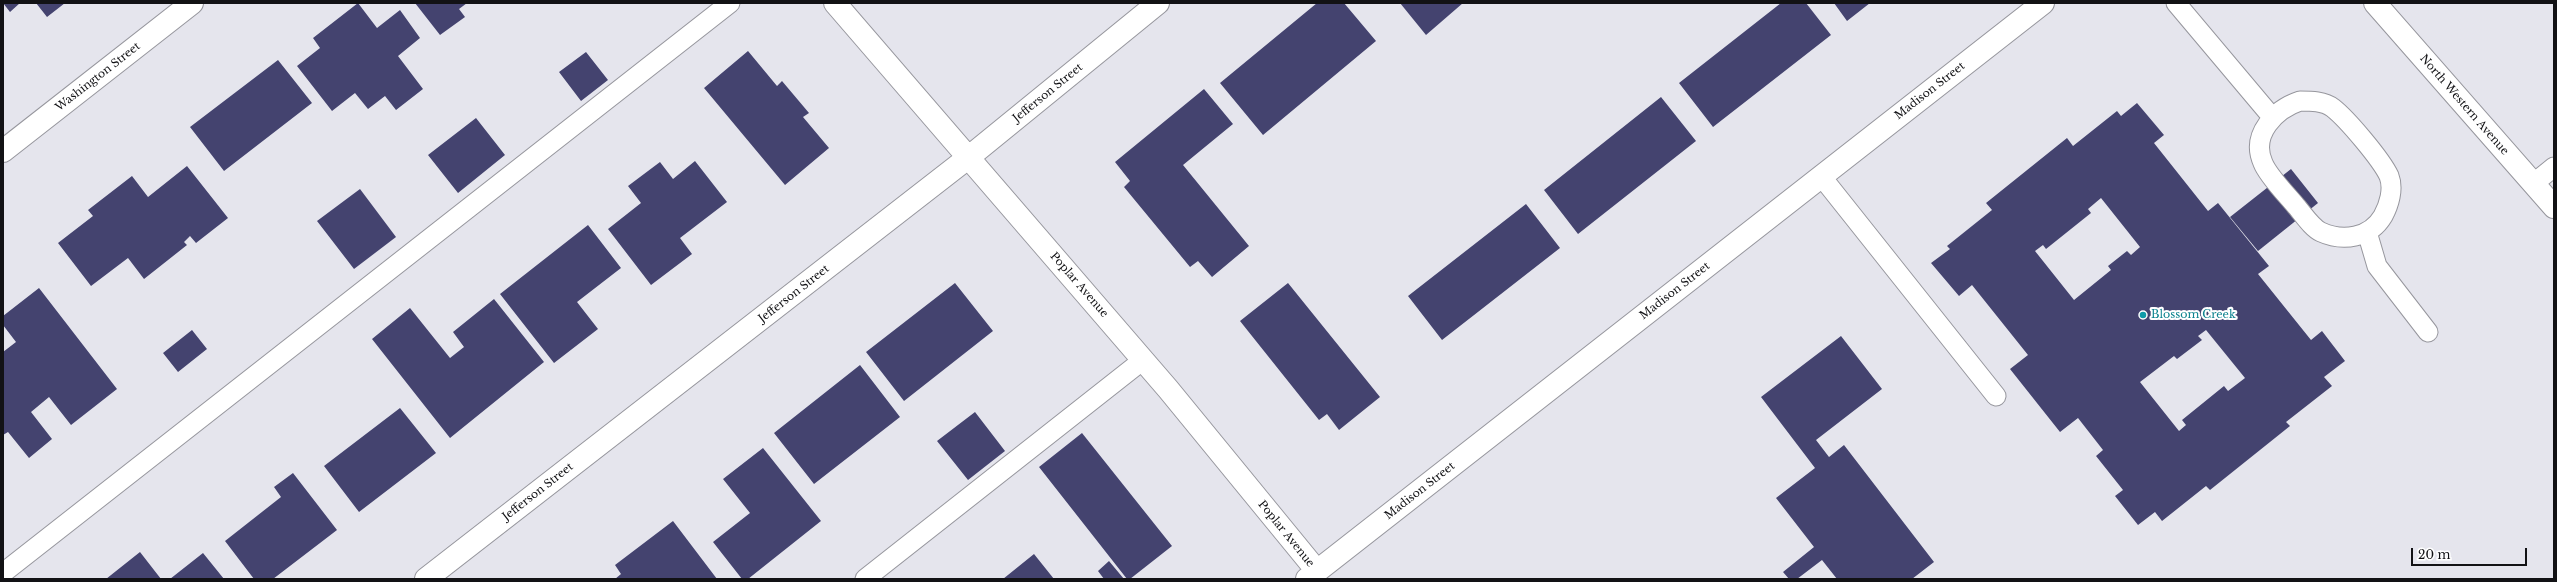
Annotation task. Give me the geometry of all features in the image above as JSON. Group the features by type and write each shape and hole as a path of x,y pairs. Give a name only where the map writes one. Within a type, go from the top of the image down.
{"street":[{"name":"Washington Street","path":"3,151 192,3"},
{"name":"Poplar Avenue","path":"835,3 1143,360 1312,575"},
{"name":"Jefferson Street","path":"426,579 969,158 1158,3"},
{"name":"Madison Street","path":"1312,575 2043,3"},
{"name":"North Western Avenue","path":"2375,3 2554,207"}],"lane":[{"path":"3,573 730,3"},
{"path":"2176,3 2272,117"},
{"path":"2300,101 2317,102 2332,107 2362,139 2389,176 2391,192 2388,208 2379,222 2367,232 2351,238 2335,237 2320,232 2289,198 2263,163 2260,146 2262,136 2272,117 2285,106 2300,101"},
{"path":"2533,184 2554,168"},
{"path":"1821,176 1996,396"},
{"path":"2367,232 2377,266 2428,332"},
{"path":"865,579 1143,360"}],"building":[{"path":"3,3 20,3 10,12"},
{"path":"36,3 65,3 47,17"},
{"path":"358,3 377,28 400,10 420,38 398,56 423,89 396,110 385,96 368,109 355,93 332,111 297,66 320,48 313,38"},
{"path":"415,3 467,3 459,9 465,17 440,35"},
{"path":"1317,3 1344,3 1376,41 1263,135 1220,83"},
{"path":"1400,3 1463,3 1426,35"},
{"path":"1781,3 1806,3 1831,35 1713,127 1679,83"},
{"path":"1834,3 1870,3 1847,21"},
{"path":"748,51 777,86 782,81 809,113 803,117 829,148 785,185 704,88"},
{"path":"586,52 608,80 581,101 559,72"},
{"path":"278,60 312,103 224,171 190,127"},
{"path":"1204,89 1233,124 1183,165 1249,246 1212,277 1198,261 1190,267 1124,187 1130,181 1115,162"},
{"path":"1661,97 1696,141 1578,234 1544,190"},
{"name":"Blossom Creek","path":"2137,103 2164,135 2154,143 2208,211 2218,203 2269,266 2258,274 2311,340 2322,331 2345,361 2324,377 2332,386 2286,422 2290,426 2210,490 2206,486 2162,521 2155,512 2138,525 2115,496 2123,490 2096,456 2103,450 2078,418 2060,432 2010,369 2028,355 1972,285 1959,296 1931,263 1950,249 1947,246 1992,210 1986,203 2067,138 2073,146 2117,111 2121,116","holes":["2101,198 2140,247 2131,255 2127,251 2108,266 2111,270 2074,300 2035,251 2043,245 2046,249 2091,213 2088,209","2206,330 2245,378 2228,391 2224,386 2182,420 2186,425 2179,431 2140,382 2174,356 2177,359 2202,340 2198,336"]},
{"path":"476,118 505,155 458,193 428,155"},
{"path":"695,161 727,202 680,238 692,254 651,285 608,229 641,203 628,186 660,162 673,179"},
{"path":"187,166 228,218 196,243 190,236 184,242 187,245 144,279 128,258 91,286 58,243 93,216 88,210 132,176 148,197"},
{"path":"2291,169 2318,203 2258,251 2230,217"},
{"path":"360,189 396,237 354,269 317,221"},
{"path":"1526,204 1560,248 1442,340 1408,296"},
{"path":"588,225 621,268 577,302 598,329 554,363 500,294"},
{"path":"955,283 993,331 904,401 866,352"},
{"path":"1288,283 1380,397 1339,430 1327,414 1319,420 1240,321"},
{"path":"39,288 117,389 71,425 49,397 31,412 52,439 29,458 8,432 3,435 3,352 16,342 3,325 3,316"},
{"path":"494,299 544,362 450,438 372,339 410,308 450,358 464,347 453,332"},
{"path":"192,330 207,349 178,372 163,353"},
{"path":"1841,336 1882,389 1816,440 1829,457 1844,445 1934,562 1912,579 1837,579 1822,560 1797,579 1789,579 1783,572 1814,547 1776,498 1815,468 1761,397"},
{"path":"860,365 900,417 814,484 774,433"},
{"path":"400,408 436,453 359,512 324,466"},
{"path":"975,412 1005,451 968,480 937,441"},
{"path":"1082,433 1172,546 1130,579 1127,579 1039,467"},
{"path":"763,448 821,521 748,579 742,579 713,542 750,513 723,479"},
{"path":"293,473 337,530 273,579 254,579 225,541 281,497 274,487"},
{"path":"673,521 717,579 615,579 621,574 615,565"},
{"path":"140,552 161,579 106,579"},
{"path":"203,553 224,579 170,579"},
{"path":"1034,554 1054,579 1003,579"},
{"path":"1109,561 1124,579 1104,579 1098,571"}],"place":[{"name":"Blossom Creek","path":"2143,315"}]}
